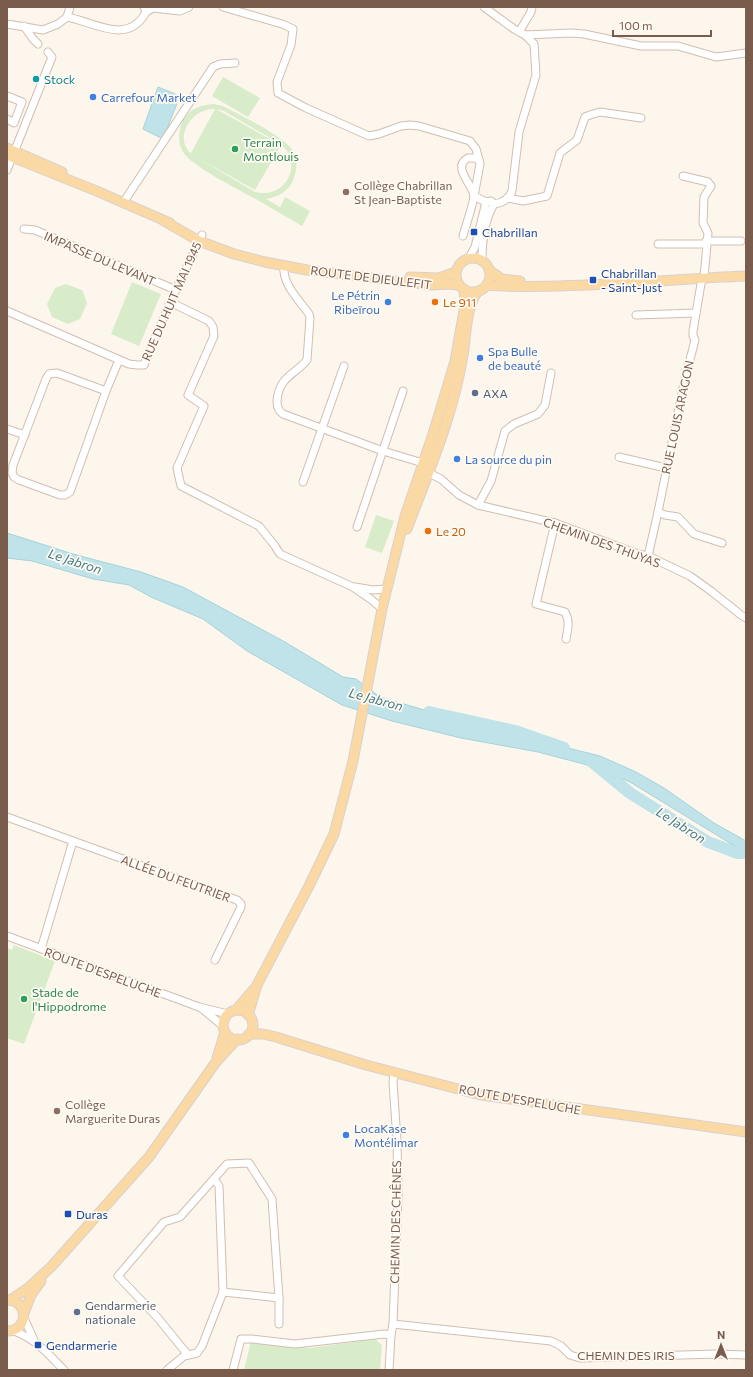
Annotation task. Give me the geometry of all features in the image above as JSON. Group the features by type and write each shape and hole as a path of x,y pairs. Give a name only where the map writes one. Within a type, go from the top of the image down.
{"main road":[{"name":"ROUTE DE DIEULEFIT","path":"10,153 57,169 99,192"},
{"name":"ROUTE DE DIEULEFIT","path":"10,153 24,163 99,192 200,238 265,262 315,271 415,284 449,284 461,287"},
{"path":"216,1062 224,1029 223,1021 257,985 309,886 334,834 353,761 386,589 405,516 433,434 455,361 465,306 461,287 456,279 456,272 460,263 469,258 478,259 487,265 490,278 487,285 478,291 472,301 462,360 453,400 393,565"},
{"name":"ROUTE DE DIEULEFIT","path":"284,266 432,278 456,272"},
{"path":"489,270 502,279 512,281 653,281"},
{"path":"487,285 510,287 569,286 746,276"},
{"path":"461,287 471,292 478,291"},
{"path":"8,1300 28,1288 51,1267 149,1157 216,1062 237,1040 246,1037 249,1034 251,1031 250,1019 257,985"},
{"path":"232,1012 241,1010 250,1019"},
{"name":"ROUTE D'ESPELUCHE","path":"250,1019 276,1036"},
{"path":"224,1029 228,1036 237,1040"},
{"name":"ROUTE D'ESPELUCHE","path":"249,1034 276,1036 366,1065 481,1095 746,1132"},
{"path":"8,1331 20,1326 31,1296 51,1267"},
{"path":"8,1300 19,1304 24,1315"}],"street":[{"path":"7,24 43,30 58,24 67,17 70,7"},
{"path":"67,17 106,29 122,29 136,25 141,20 145,9 153,8 180,10 189,7"},
{"path":"223,7 282,24 293,29 291,45 277,82 278,93 306,108 369,136 401,126 410,125 419,126 470,141 474,145 480,168 463,236"},
{"path":"479,160 468,158 461,165 462,172 470,185 474,196 486,202 491,201 494,204 508,198 512,191 519,132 536,75 534,44 522,33 484,7"},
{"path":"522,33 532,7"},
{"path":"24,26 38,44"},
{"path":"522,33 584,34 641,46 678,46 716,57 746,53"},
{"path":"7,170 10,153 29,116 52,57 48,52"},
{"path":"123,203 213,67 220,64 235,63"},
{"path":"7,96 22,102 14,123 7,120"},
{"path":"19,111 29,116"},
{"path":"508,198 523,200 547,196 560,153 577,140 586,117 590,114 600,112 641,118"},
{"name":"RUE LOUIS ARAGON","path":"648,556 684,383 695,340 693,336 703,278 708,233 703,223 704,197 711,186 708,182 683,176"},
{"path":"469,258 475,247 486,202"},
{"path":"482,261 483,235 489,214 494,204"},
{"name":"IMPASSE DU LEVANT","path":"24,229 35,230 176,290"},
{"name":"RUE DU HUIT MAI 1945","path":"7,311 119,360 144,365 170,302 200,238"},
{"path":"658,244 741,241"},
{"path":"284,266 283,272 286,282 309,314 309,345 307,360 291,373 281,386 279,393 279,412 383,451 423,464"},
{"path":"170,302 209,321 213,327 214,336 188,395 204,406 177,468 181,486 259,526 280,554 353,587 382,609"},
{"path":"636,316 696,313"},
{"path":"106,391 57,373 48,374 13,465 12,473 14,477 60,495 65,495 70,492 106,391 119,360"},
{"path":"302,482 344,366"},
{"path":"478,505 491,480 505,431 514,424 538,414 545,406 551,373"},
{"path":"357,527 403,391"},
{"path":"7,429 25,435"},
{"path":"428,472 425,471 433,445 433,434"},
{"path":"619,457 666,468"},
{"name":"CHEMIN DES THUYAS","path":"428,472 441,479 459,495 478,505 555,523 638,554 648,556 690,576 746,618"},
{"path":"658,512 665,515 678,517 694,534 722,543"},
{"path":"555,523 536,604 565,612 569,625 566,639"},
{"path":"353,587 373,590 386,589"},
{"name":"ALLÉE DU FEUTRIER","path":"7,817 237,900 241,904 241,907 215,960"},
{"path":"42,949 73,841"},
{"name":"ROUTE D'ESPELUCHE","path":"7,936 199,1007 232,1012"},
{"name":"ROUTE D'ESPELUCHE","path":"199,1007 224,1029"},
{"name":"CHEMIN DES CHÊNES","path":"389,1370 393,1324 398,1196 397,1140 393,1082 394,1073"},
{"path":"188,1355 157,1316 118,1276 164,1222 180,1217 227,1164 250,1163 272,1199 279,1298 279,1324"},
{"path":"167,1370 184,1356 196,1353 202,1346 223,1292 218,1186 214,1179"},
{"path":"223,1292 279,1298"},
{"path":"24,1315 35,1341"},
{"name":"CHEMIN DES IRIS","path":"393,1324 551,1341 561,1346 570,1355 580,1358 716,1354 746,1355"},
{"path":"8,1331 24,1334 35,1341 64,1370"},
{"path":"233,1370 241,1339 295,1344 384,1334 391,1335"}],"green space":[{"path":"223,77 260,98 248,117 212,96"},
{"name":"Terrain Montlouis","path":"214,104 223,106 263,127 291,148 295,154 297,163 292,183 283,193 266,199 280,207 285,197 310,211 302,226 195,164 183,152 179,142 179,134 185,118 191,111 199,107","holes":["215,109 190,153 185,146 185,131 193,117 200,112","216,109 224,111 277,143","281,145 288,152 291,161 291,169 288,178 283,185 266,193 255,192 196,157 255,190"]},
{"path":"132,282 161,294 139,346 111,334"},
{"path":"66,284 82,290 87,303 80,319 68,324 52,317 47,304 55,288"},
{"path":"376,515 394,521 382,553 365,547"},
{"name":"Stade de l'Hippodrome","path":"14,945 55,961 24,1044 7,1038 7,948 12,950"},
{"path":"375,1339 382,1345 380,1370 244,1370 251,1341 310,1348"}],"water":[{"path":"158,87 180,96 163,139 143,129"},
{"path":"7,533 73,554 141,572 183,587 285,642 343,677 356,679 380,697 472,724 600,756 636,772 664,788 714,823 746,841 746,853 630,782 591,766 538,752 461,738 392,721 342,705 247,651 203,619 151,597 129,585 93,579 32,561 7,558"}],"waterway":[{"name":"Le Jabron","path":"429,712 515,731 564,748"},
{"name":"Le Jabron","path":"591,761 630,793 708,842 737,853 746,853"}],"place":[{"name":"Stock","path":"36,79"},
{"name":"Carrefour Market","path":"93,97"},
{"name":"Terrain Montlouis","path":"235,149"},
{"name":"Collège Chabrillan St Jean-Baptiste","path":"346,192"},
{"name":"Chabrillan","path":"474,232"},
{"name":"Chabrillan - Saint-Just","path":"593,280"},
{"name":"Le Pétrin Ribeïrou","path":"388,302"},
{"name":"Le 911","path":"435,302"},
{"name":"Spa Bulle de beauté","path":"480,358"},
{"name":"AXA","path":"475,393"},
{"name":"La source du pin","path":"457,459"},
{"name":"Le 20","path":"428,531"},
{"name":"Stade de l'Hippodrome","path":"24,999"},
{"name":"Collège Marguerite Duras","path":"57,1111"},
{"name":"LocaKase Montélimar","path":"346,1135"},
{"name":"Duras","path":"68,1214"},
{"name":"Gendarmerie nationale","path":"77,1312"},
{"name":"Gendarmerie","path":"38,1345"}]}
